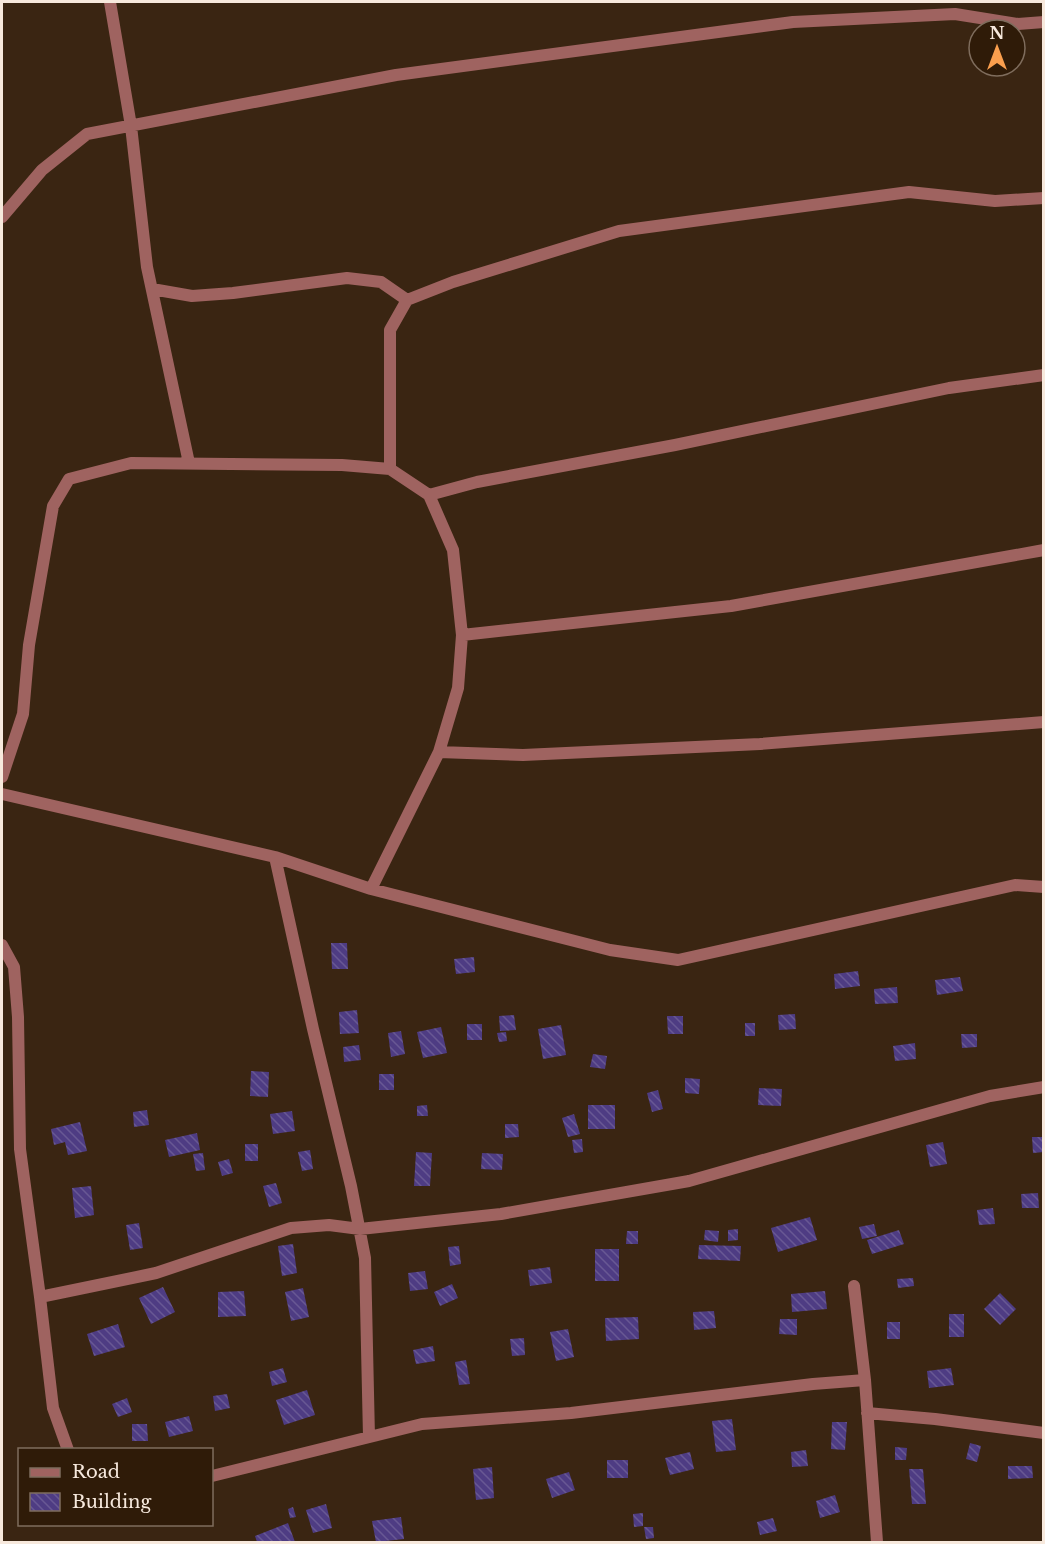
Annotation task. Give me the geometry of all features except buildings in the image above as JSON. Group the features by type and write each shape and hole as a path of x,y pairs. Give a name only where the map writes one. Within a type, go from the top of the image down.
{"street":[{"path":"110,2 131,126 147,267 189,463"},
{"path":"2,218 42,170 87,134 396,75 793,22 955,14 1018,24 1044,22"},
{"path":"390,469 390,330 407,300 453,282 619,231 909,192 995,201 1044,198"},
{"path":"152,289 192,296 347,278 381,282 407,300"},
{"path":"429,495 477,482 675,446 950,388 1044,375"},
{"path":"2,777 23,714 29,645 53,506 69,479 131,463 342,465 390,469 429,495 453,550 462,635 458,688 439,752 371,889"},
{"path":"462,635 731,606 1044,550"},
{"path":"439,752 523,755 748,744 1044,722"},
{"path":"2,794 274,857 371,889 610,950 678,960 1015,885 1044,887"},
{"path":"274,857 351,1186 365,1258 369,1437"},
{"path":"2,945 14,967 18,1017 20,1149 53,1408 68,1448"},
{"path":"40,1297 156,1273 291,1228 329,1225 360,1229 501,1214 689,1181 990,1095 1044,1087"},
{"path":"854,1286 865,1380 877,1542"},
{"path":"213,1476 422,1424 571,1413 813,1384 865,1380"},
{"path":"867,1413 1044,1433"}]}
